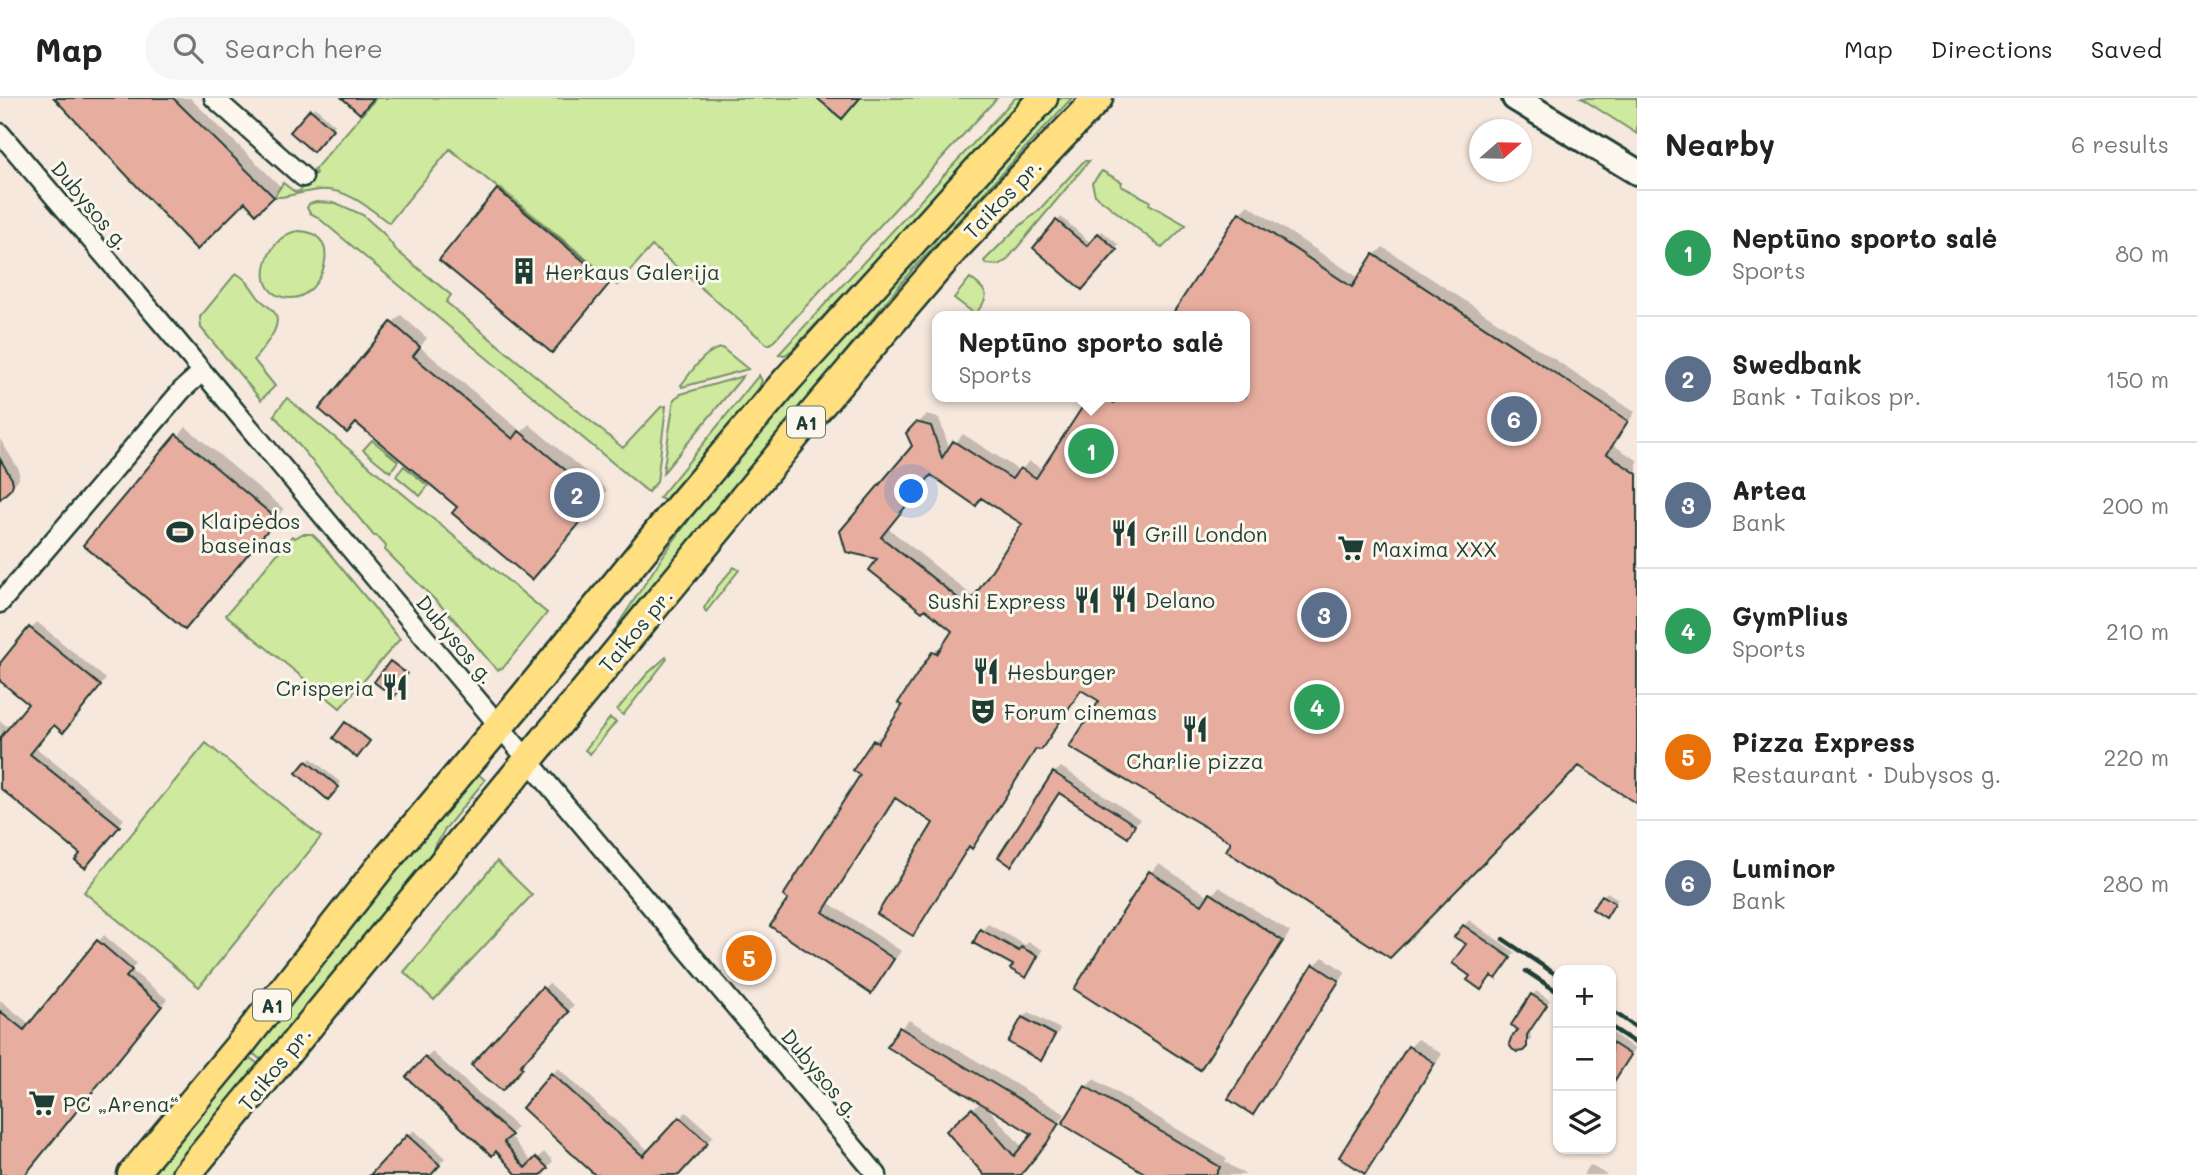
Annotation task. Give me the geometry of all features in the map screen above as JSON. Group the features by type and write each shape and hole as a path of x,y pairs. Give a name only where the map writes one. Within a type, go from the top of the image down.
{"main road":[{"name":"Taikos pr.","path":"132,1175 240,1045 389,857 668,520 787,380 1043,98"},
{"name":"Taikos pr.","path":"186,1175 818,408 954,249 1098,98"},
{"path":"1515,98 1637,172"}],"street":[{"path":"214,98 303,177"},
{"name":"Dubysos g.","path":"0,133 877,1175"},
{"path":"0,603 181,390 202,372"}],"green space":[{"path":"376,98 817,98 842,119 860,98 997,98 768,345 652,246 617,285 450,149 389,223 357,200 339,192 320,190 274,197 283,183 295,192 300,191 316,173 314,170"},
{"path":"1015,98 1025,98 792,350 785,355 779,354"},
{"path":"1060,98 1072,98 912,270 620,628 617,626 667,550 721,476 795,387"},
{"path":"1581,98 1637,98 1637,134"},
{"path":"1084,161 1089,161 1006,261 998,265 986,264 984,261 1039,210"},
{"path":"1102,171 1122,182 1121,186 1150,201 1149,204 1186,225 1162,248 1095,195 1092,183"},
{"path":"336,203 363,215 383,233 397,251 451,295 446,302 623,448 661,407 666,406 657,482 648,492 310,213 307,208 309,204"},
{"path":"298,231 313,234 322,242 325,252 324,265 312,288 302,295 290,298 277,295 268,288 265,266 277,243 286,235"},
{"path":"236,273 277,318 275,330 254,360 275,386 261,400 201,328 200,317"},
{"path":"970,278 986,294 984,303 977,311 971,311 954,298"},
{"path":"722,348 748,369 682,387 704,357"},
{"path":"759,375 762,381 759,388 671,496 664,500 659,498"},
{"path":"743,376 663,473 674,399 681,394"},
{"path":"287,398 547,613 503,668 495,668 453,618 385,550 386,546 374,536 274,415"},
{"path":"372,440 398,461 390,472 363,450"},
{"path":"404,466 428,486 420,496 396,476"},
{"path":"302,534 312,534 320,542 400,639 340,708 226,615 292,536 295,538"},
{"path":"734,567 739,570 706,612 704,608 717,587"},
{"path":"666,657 623,715 617,710 647,674"},
{"path":"610,718 616,722 590,754 585,750"},
{"path":"206,743 321,837 199,987 84,892"},
{"path":"477,773 485,780 445,829 419,874 265,1063 250,1051"},
{"path":"497,861 532,895 434,1000 404,972"},
{"path":"246,1055 261,1066 172,1175 150,1175"}],"building":[{"path":"54,98 173,98 274,197 256,214 245,202 197,250"},
{"path":"342,98 374,98 360,114"},
{"path":"817,98 860,98 842,119"},
{"path":"310,109 333,129 313,152 290,132"},
{"name":"Herkaus Galerija","path":"497,189 610,283 552,353 439,260"},
{"path":"1239,212 1352,287 1373,254 1628,421 1607,454 1637,474 1637,804 1579,766 1390,958 1226,851 1231,842 1069,747 1099,701 1081,690 1041,750 1036,749 972,849 969,846 913,936 877,914 933,823 895,798 823,912 894,959 871,994 770,926 788,899 783,896 860,775 853,770 873,740 878,743 902,706 898,703 932,652 937,654 952,631 925,609 922,612 869,570 877,559 846,552 840,531 912,446 906,433 916,422 931,426 942,458 953,441 1012,479 1020,468 1036,478 1086,402 1250,402 1250,311 1174,311","holes":["931,475 976,506 981,498 1022,524 968,606 881,537"]},
{"path":"1056,220 1087,246 1098,233 1117,250 1082,290 1033,248"},
{"path":"391,322 420,347 413,356 513,439 519,431 600,499 532,580 452,513 457,507 356,423 347,433 319,409"},
{"name":"Klaipėdos baseinas","path":"176,434 277,519 185,630 83,545"},
{"path":"0,459 13,484 0,499"},
{"path":"29,627 101,686 63,733 54,725 30,754 120,826 85,868 75,860 80,854 0,788 0,738 28,704 0,681 0,663"},
{"path":"390,661 407,674 401,682 404,684 394,697 374,682"},
{"path":"345,722 370,741 357,758 333,738"},
{"path":"306,761 339,787 328,800 296,773"},
{"path":"1053,772 1135,825 1128,838 1059,793 1011,866 998,857"},
{"path":"1149,871 1202,905 1210,893 1283,941 1200,1070 1074,989"},
{"path":"1602,895 1615,903 1606,918 1592,909"},
{"path":"1463,925 1511,958 1496,979 1491,976 1481,990 1467,980 1470,976 1452,963 1466,944 1454,937"},
{"path":"980,929 1019,951 1021,947 1038,956 1026,978 1010,969 1013,965 973,943"},
{"name":"PC „Arena“","path":"97,940 132,970 126,977 162,1006 25,1175 0,1175 0,1011 24,1030"},
{"path":"749,944 762,952 749,972 736,963"},
{"path":"1313,964 1339,981 1253,1115 1228,1099"},
{"path":"542,987 569,1012 520,1066 523,1068 502,1091 471,1065"},
{"path":"1531,994 1547,1005 1527,1035 1527,1047 1517,1052 1509,1044 1518,1030 1511,1025"},
{"path":"1022,1017 1055,1035 1041,1061 1008,1042"},
{"path":"899,1027 1059,1123 1047,1143 1021,1175 984,1175 946,1131 972,1108 1014,1156 1032,1134 887,1047"},
{"path":"1616,1045 1631,1055 1616,1078"},
{"path":"1408,1046 1435,1063 1365,1174 1339,1157"},
{"path":"425,1057 512,1135 504,1142 525,1168 536,1157 548,1168 541,1175 517,1175 496,1151 492,1156 406,1077"},
{"path":"551,1073 643,1156 679,1117 708,1143 679,1175 595,1175 522,1108"},
{"path":"1085,1086 1220,1167 1216,1175 1148,1175 1062,1124"},
{"path":"407,1135 440,1165 431,1175 370,1175"}],"railway":[{"path":"1503,939 1553,973"},
{"path":"1526,971 1553,989"},
{"path":"1616,1013 1637,1028"},
{"path":"1613,1028 1637,1044"}],"place":[{"name":"Herkaus Galerija","path":"524,271"},
{"name":"Luminor","path":"1514,419"},
{"name":"Neptūno sporto salė","path":"1091,451"},
{"name":"Swedbank","path":"577,495"},
{"name":"Klaipėdos baseinas","path":"180,532"},
{"name":"Grill London","path":"1124,533"},
{"name":"Maxima XXX","path":"1351,548"},
{"name":"Delano","path":"1124,599"},
{"name":"Sushi Express","path":"1087,600"},
{"name":"Artea","path":"1324,615"},
{"name":"Hesburger","path":"986,671"},
{"name":"Crisperia","path":"395,687"},
{"name":"GymPlius","path":"1317,707"},
{"name":"Forum cinemas","path":"983,711"},
{"name":"Charlie pizza","path":"1195,729"},
{"name":"Pizza Express","path":"749,958"},
{"name":"PC „Arena“","path":"42,1103"}]}
